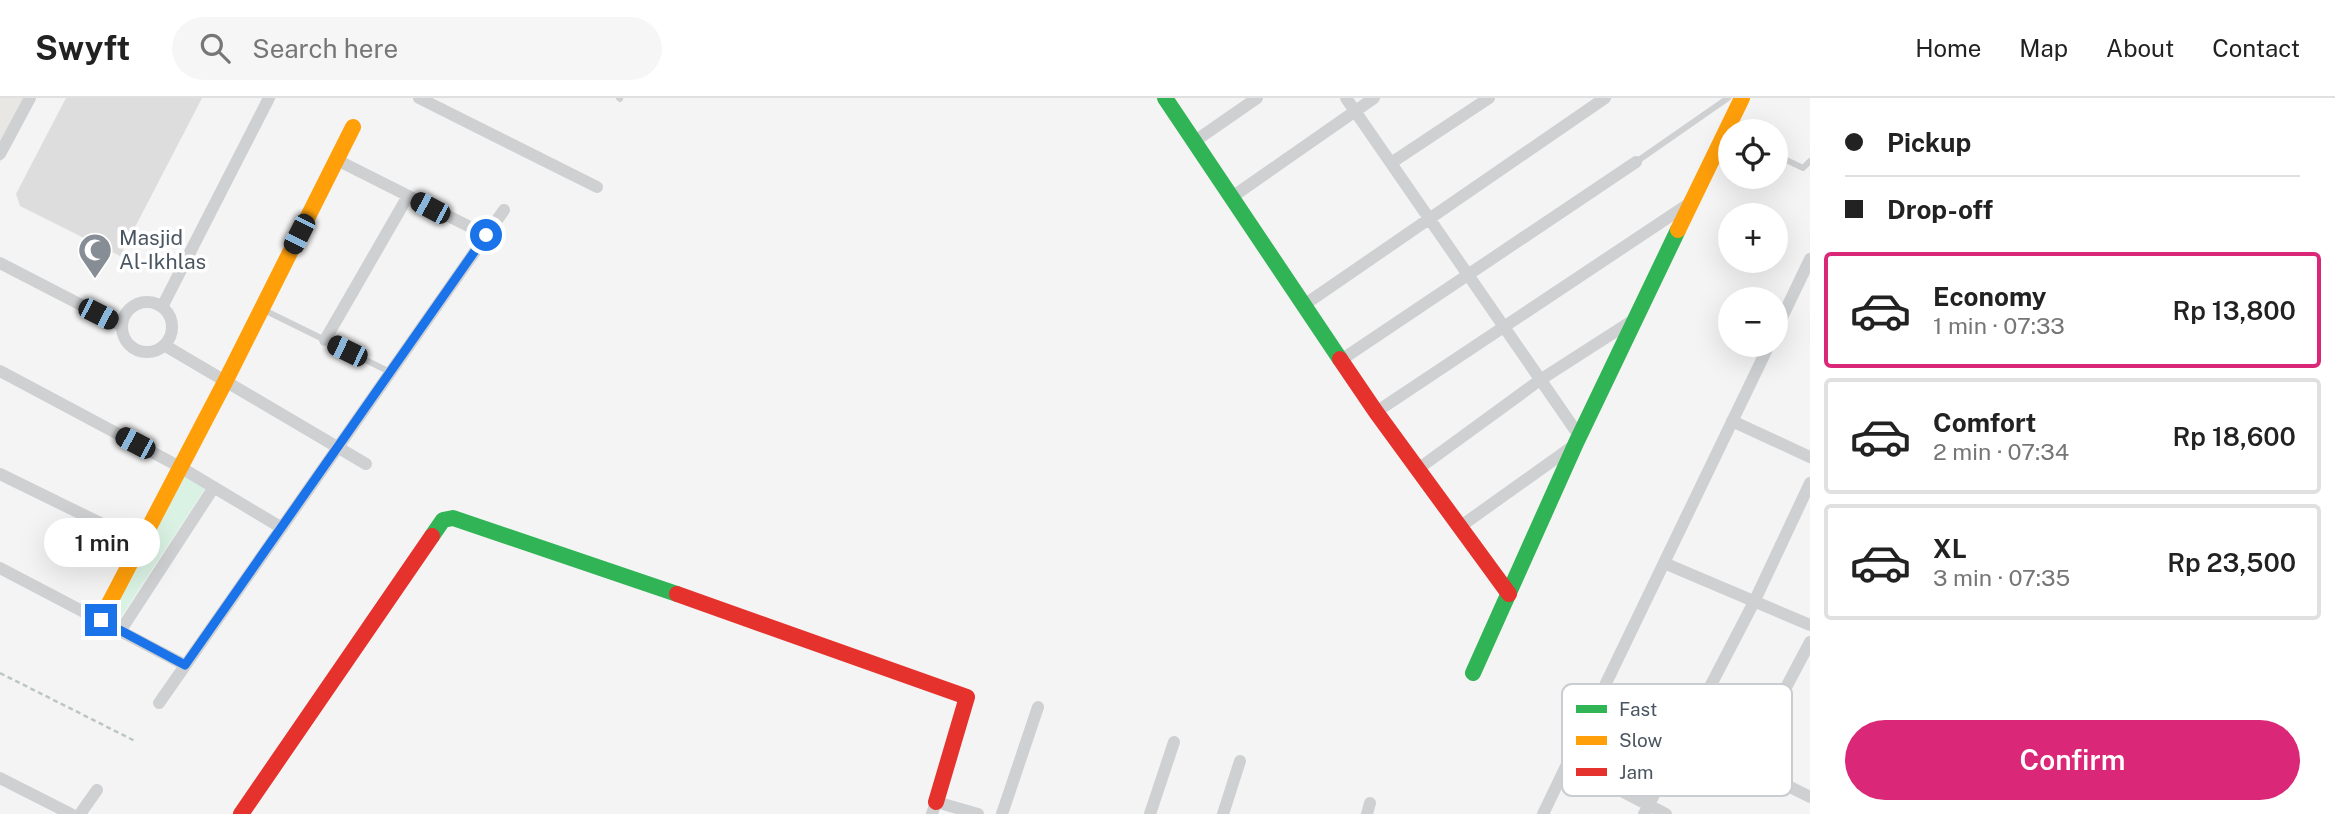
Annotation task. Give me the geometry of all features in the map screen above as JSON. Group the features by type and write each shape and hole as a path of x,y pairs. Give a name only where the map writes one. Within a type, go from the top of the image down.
{"street":[{"path":"0,154 30,98"},
{"path":"162,307 269,98"},
{"path":"419,98 597,187"},
{"path":"1166,98 1376,412 1509,594"},
{"path":"1195,141 1257,98"},
{"path":"1346,98 1540,380 1578,440"},
{"path":"1232,197 1374,98"},
{"path":"1391,163 1489,98"},
{"path":"1734,119 1742,98"},
{"path":"1304,305 1603,99"},
{"path":"101,620 353,127"},
{"path":"1473,673 1578,440 1718,153"},
{"path":"337,160 486,235"},
{"path":"1341,360 1636,162"},
{"path":"325,340 408,196"},
{"path":"1376,412 1693,201"},
{"path":"159,703 504,210"},
{"path":"1788,305 1810,259"},
{"path":"0,263 122,326"},
{"path":"148,302 162,307 171,321 172,330 164,345 149,352 134,348 124,335 122,326 133,307 148,302"},
{"path":"1418,469 1540,380 1639,317"},
{"path":"164,345 366,464"},
{"path":"1605,684 1763,357"},
{"path":"0,371 180,467 282,528"},
{"path":"1732,421 1810,457"},
{"path":"1461,526 1578,440"},
{"path":"0,474 141,543"},
{"path":"1712,684 1810,482"},
{"path":"121,630 214,487"},
{"path":"241,814 443,520 453,518 967,697 934,808 978,814"},
{"path":"1664,563 1810,625"},
{"path":"0,568 185,665"},
{"path":"1788,684 1810,642"},
{"path":"1002,814 1038,707"},
{"path":"1150,814 1174,743"},
{"path":"1223,814 1240,761"},
{"path":"1543,814 1562,774"},
{"path":"0,778 71,814"},
{"path":"1792,786 1809,794"},
{"path":"80,814 97,790"},
{"path":"1622,796 1646,810 1666,814"}],"lane":[{"path":"1636,162 1728,98"},
{"path":"1788,161 1803,168 1810,161"},
{"path":"262,309 391,373"}],"path":[{"path":"0,673 135,741"}],"shaded area":[{"path":"0,98 33,98 0,163"}],"green space":[{"path":"183,475 206,487 119,620 110,615"}],"building":[{"path":"66,98 202,98 120,256 20,206 16,194"}],"traffic: fast":[{"path":"1165,98 1340,359"},
{"path":"1473,673 1576,443 1678,230"},
{"path":"432,536 443,520 453,518 677,594"}],"traffic: slow":[{"path":"1678,230 1742,98"},
{"path":"101,619 225,382 353,127"}],"traffic: jam":[{"path":"1340,359 1509,594"},
{"path":"241,814 432,536"},
{"path":"677,594 967,697 936,802"}],"place":[{"name":"Masjid Al-Ikhlas","path":"95,280"}],"route":[{"path":"101,620 185,665 486,235"}]}
